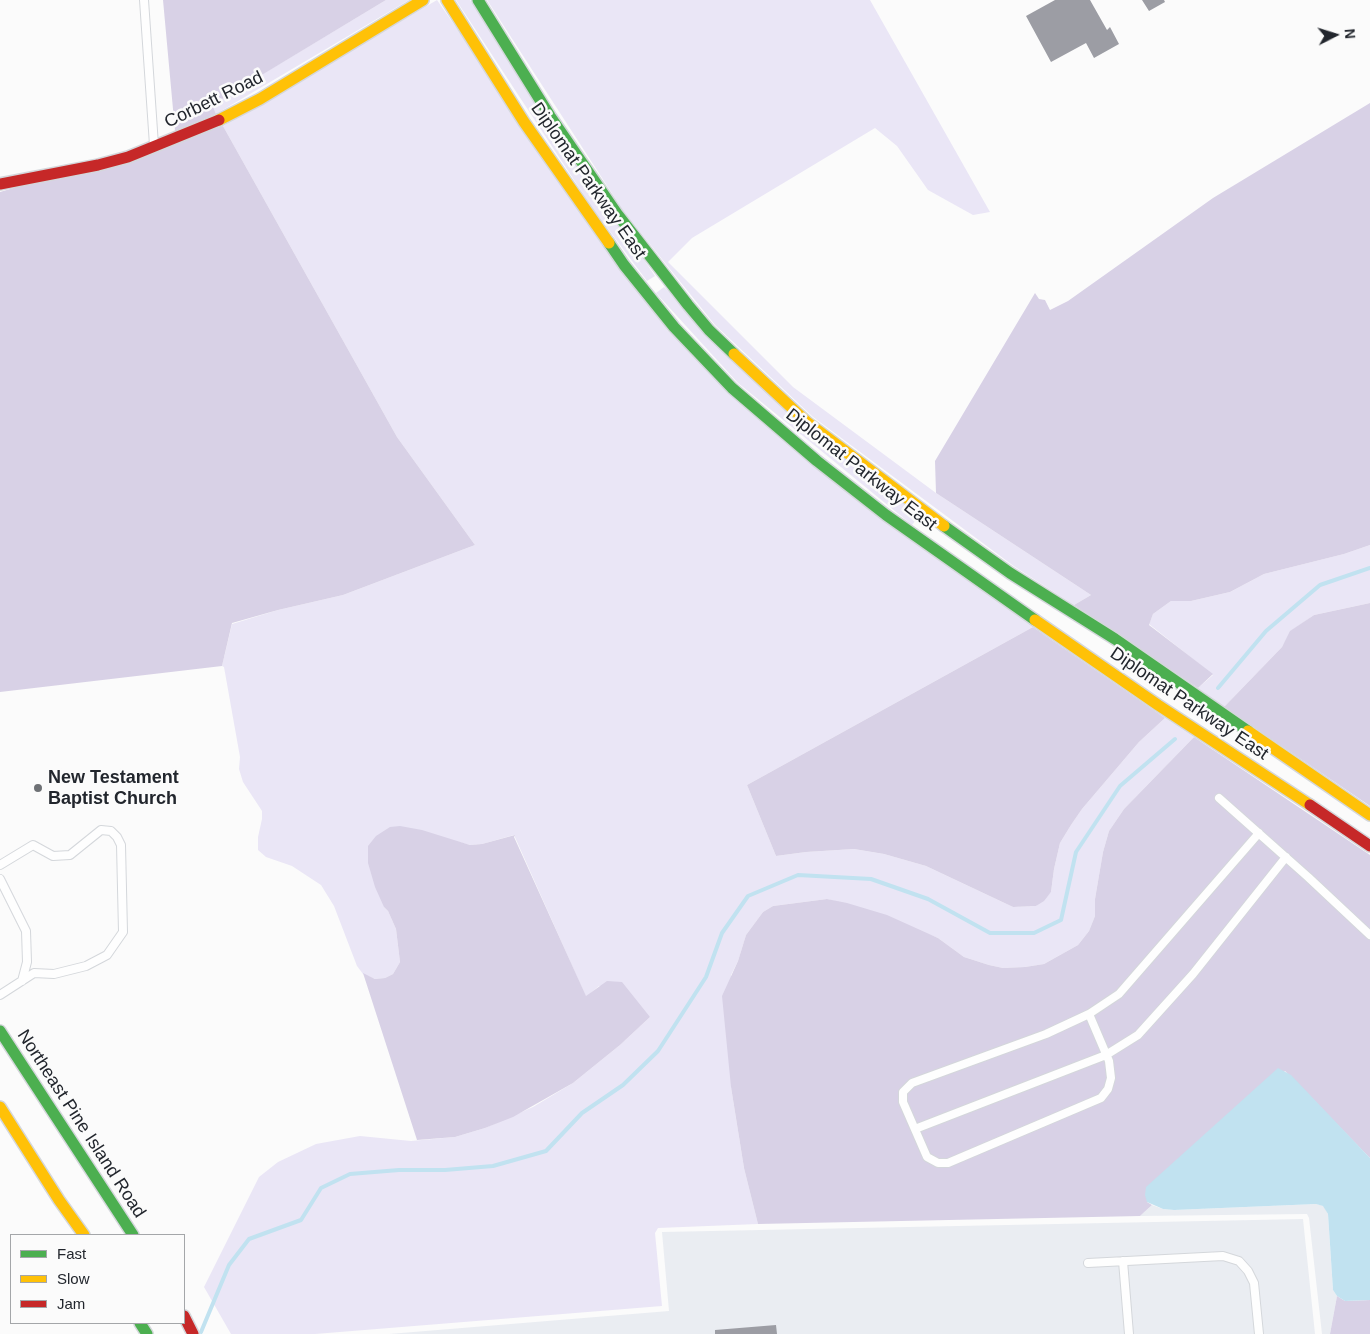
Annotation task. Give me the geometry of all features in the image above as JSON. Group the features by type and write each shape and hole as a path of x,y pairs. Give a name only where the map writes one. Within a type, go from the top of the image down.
{"main road":[{"name":"Corbett Road","path":"0,184 98,165 154,147 227,117 260,100 423,0"},
{"name":"Diplomat Parkway East","path":"447,0 524,122 619,257 655,284 709,330 762,382 929,530 1158,705 1370,846"},
{"name":"Diplomat Parkway East","path":"478,0 550,116 618,215 655,284 674,327 732,388 817,461 929,530 1010,573 1115,639 1370,815"},
{"name":"Northeast Pine Island Road","path":"0,1031 132,1234"},
{"path":"0,1107 59,1200 83,1234"}],"lane":[{"path":"144,0 154,147"},
{"path":"1219,798 1260,833 1370,935"},
{"path":"0,865 33,845 53,856 70,855 101,830 111,831 121,845 123,932 107,955 86,966 54,974 34,973 0,995"},
{"path":"1089,1014 1109,1062 1111,1078 1108,1089 1101,1098 948,1163 938,1163 927,1157 903,1102 903,1092 912,1083 1046,1034 1089,1014 1118,994 1260,833"},
{"path":"915,1128 1106,1055 1138,1035 1193,974 1286,857"},
{"path":"0,880 26,931 27,962 22,981"},
{"path":"1088,1264 1224,1256 1239,1261 1248,1271 1254,1283 1259,1334"},
{"path":"1123,1262 1129,1334"}],"shaded area":[{"path":"163,0 386,0 212,105 216,114 175,131"},
{"path":"386,0 409,0 216,114 211,105"},
{"path":"437,0 668,331 1033,627 747,785 776,856 854,849 884,854 926,866 1013,907 1036,906 1051,892 1060,843 1071,825 1082,809 1139,742 1165,718 1194,737 1124,809 1109,831 1103,852 1095,899 1095,916 1089,931 1078,945 1044,964 1003,968 989,965 964,957 938,938 865,909 827,899 773,906 763,912 746,935 738,961 731,975 731,1087 744,1168 758,1224 658,1228 655,1233 662,1306 315,1334 231,1334 204,1287 259,1177 278,1162 316,1144 360,1136 411,1141 455,1137 485,1128 533,1107 573,1083 620,1045 650,1017 599,986 586,997 514,835 482,844 470,845 451,840 384,907 388,911 396,929 400,962 393,974 385,978 375,979 363,974 357,966 334,906 321,885 292,866 266,857 258,850 262,811 243,782 239,769 240,757 224,667 222,666 232,624 278,610 343,595 475,545 397,437 223,126"},
{"path":"456,0 470,0 655,276 647,281 593,209"},
{"path":"487,0 870,0 990,212 973,215 928,190 897,146 875,128 692,238 668,262 793,387 936,493 1091,595 1074,605 1015,567 813,417 715,325 624,212"},
{"path":"1370,103 1370,545 1344,554 1264,574 1230,592 1191,601 1171,601 1153,614 1149,625 1213,674 1198,688 1074,605 1091,595 936,493 935,461 1035,293 1039,299 1045,300 1050,310 1068,301 1213,198"},
{"path":"223,126 397,437 475,545 343,595 232,623 222,666 0,692 0,192"},
{"path":"664,287 919,516 912,525 738,383 656,293"},
{"path":"1370,545 1370,603 1314,615 1291,631 1282,647 1224,707 1198,688 1213,675 1149,624 1153,614 1171,601 1191,601 1230,592 1264,574 1344,554"},
{"path":"1370,603 1370,806 1224,707 1282,647 1290,631 1314,615"},
{"path":"1033,627 1165,718 1139,742 1082,809 1071,825 1060,843 1051,892 1044,901 1036,906 1013,907 926,866 884,854 854,849 776,856 747,785"},
{"path":"1194,737 1370,855 1370,1158 1285,1071 1147,1202 1152,1205 1140,1216 758,1224 744,1168 731,1087 722,996 738,961 746,935 763,912 773,906 827,899 887,915 938,938 964,957 989,965 1003,968 1044,964 1078,945 1089,931 1095,916 1095,899 1103,852 1109,831 1124,809"},
{"path":"400,826 422,830 470,845 482,844 515,835 514,837 586,996 607,981 622,982 650,1017 620,1045 573,1083 513,1117 455,1137 417,1140 363,973 375,979 385,978 393,974 400,962 396,929 375,887 368,863 368,846 376,836 390,827"},
{"path":"1316,1204 1324,1206 1328,1214 1333,1290 1337,1296 1330,1334 1322,1334 1307,1214 1140,1216 1152,1205 1174,1210"},
{"path":"1303,1219 1315,1334 389,1334 669,1311 662,1232"},
{"path":"1337,1296 1345,1301 1370,1300 1370,1334 1330,1334"}],"water":[{"path":"1278,1068 1291,1075 1370,1158 1370,1300 1345,1301 1337,1296 1333,1290 1328,1214 1323,1206 1316,1204 1174,1210 1163,1209 1147,1202 1145,1195 1146,1187"}],"building":[{"path":"1055,0 1090,0 1107,30 1110,27 1119,44 1094,58 1086,43 1051,62 1026,16"},
{"path":"1142,0 1164,0 1165,2 1149,11"},
{"path":"776,1325 777,1334 715,1334 715,1330"}],"waterway":[{"path":"1218,688 1266,631 1320,585 1370,568"},
{"path":"201,1332 229,1265 249,1239 301,1220 321,1188 350,1174 493,1166 546,1151 582,1113 623,1085 658,1051 706,977 722,933 748,896 798,875 871,879 928,899 990,933 1034,933 1061,920 1076,852 1120,786 1175,739"}],"traffic: fast":[{"path":"478,0 550,116 618,215 688,305 709,330 734,354"},
{"path":"609,243 624,265 674,327 732,388 817,461 886,515 1035,620"},
{"path":"944,526 1010,573 1115,639 1248,731"},
{"path":"0,1031 132,1234"},
{"path":"141,1324 147,1334"}],"traffic: slow":[{"path":"219,120 260,99 423,0"},
{"path":"447,0 524,122 609,243"},
{"path":"734,354 808,423 944,526"},
{"path":"1035,620 1158,705 1310,805"},
{"path":"1248,731 1370,815"},
{"path":"0,1107 59,1200 83,1234"}],"traffic: jam":[{"path":"0,184 98,165 128,157 219,120"},
{"path":"1310,805 1370,846"},
{"path":"185,1318 193,1334"}],"place":[{"name":"New Testament Baptist Church","path":"38,788"}]}
